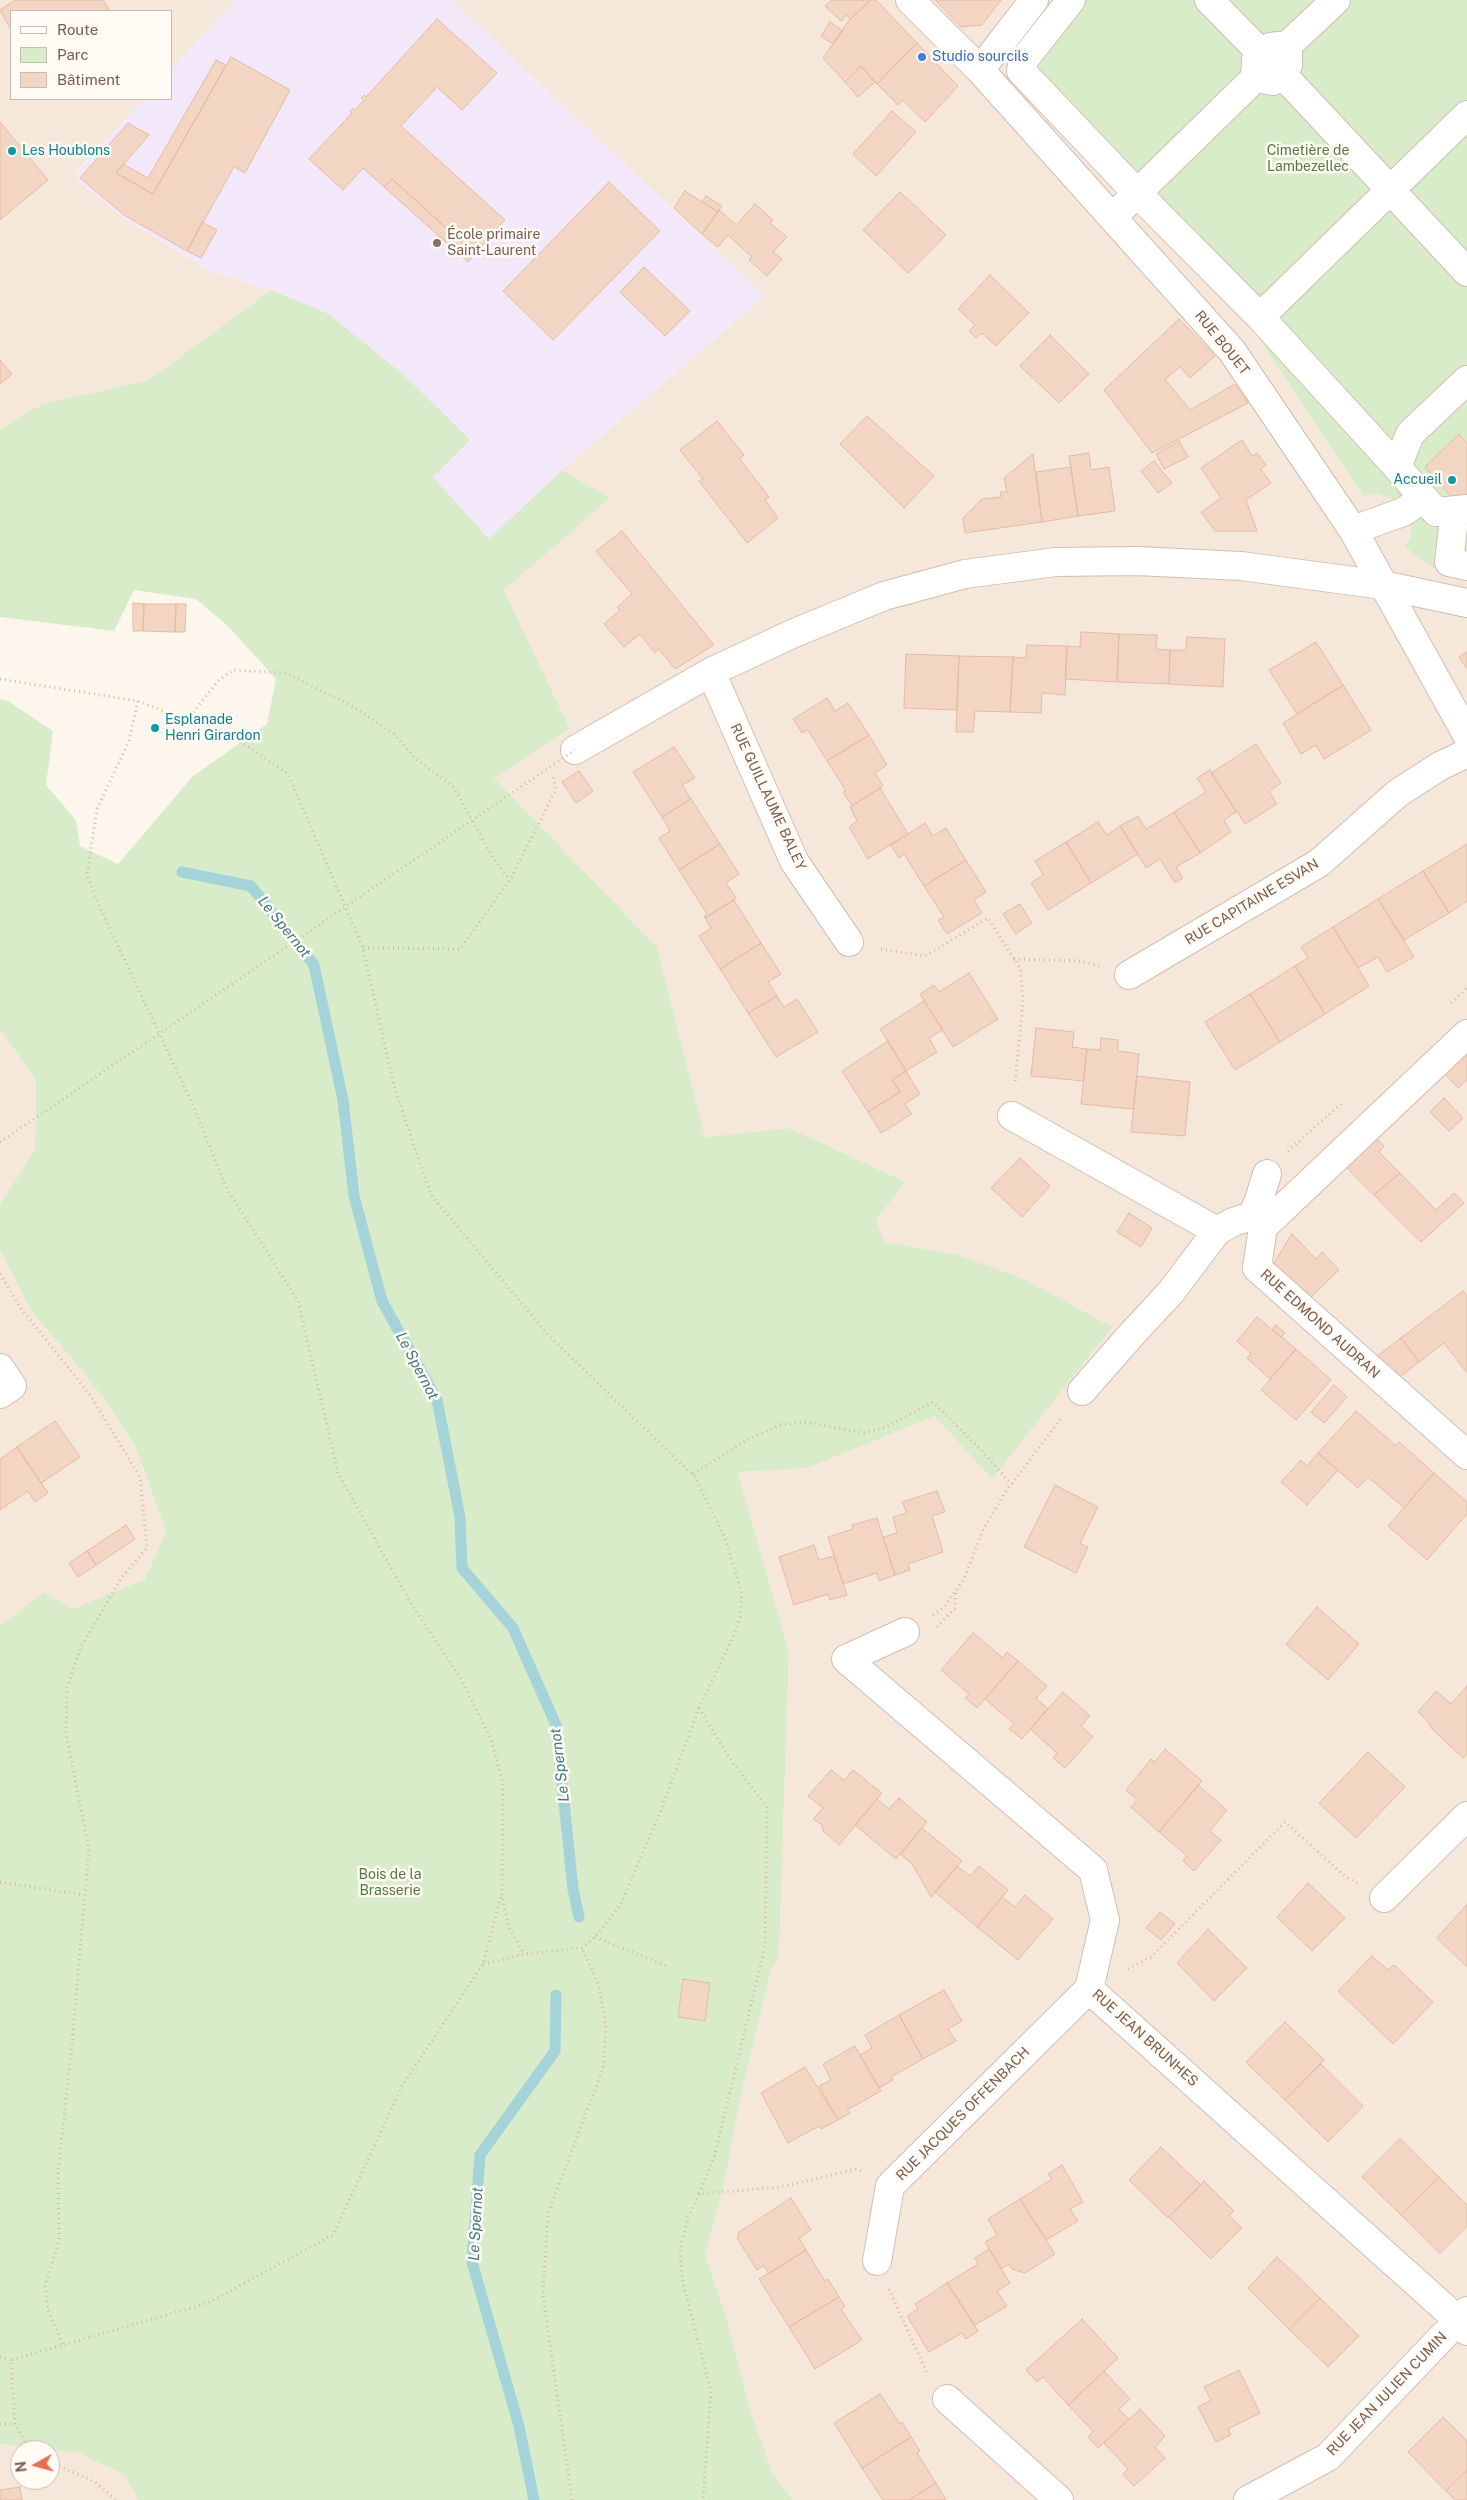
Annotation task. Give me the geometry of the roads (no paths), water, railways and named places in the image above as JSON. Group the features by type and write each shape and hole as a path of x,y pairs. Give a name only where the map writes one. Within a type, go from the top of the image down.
{"street":[{"name":"RUE BOUET","path":"910,0 980,70 1232,351 1353,530 1467,735"},
{"path":"980,70 1034,0"},
{"path":"1071,0 1023,61 1021,71 1137,193 1260,317 1436,512 1461,510 1449,562 1467,566"},
{"path":"1209,0 1266,69 1392,190 1467,272"},
{"path":"1112,218 1266,69 1288,65 1288,44 1336,0"},
{"path":"1260,317 1467,115"},
{"path":"1397,467 1410,434 1467,380"},
{"path":"1353,530 1403,512 1424,498"},
{"path":"574,748 711,672 792,634 884,596 965,574 1056,562 1138,561 1241,566 1383,585 1467,603"},
{"name":"RUE GUILLAUME BALEY","path":"711,672 794,861 849,942"},
{"name":"RUE CAPITAINE ESVAN","path":"1129,975 1319,863 1398,794 1440,766 1467,753"},
{"name":"RUE EDMOND AUDRAN","path":"1467,1034 1263,1216 1257,1268 1467,1455"},
{"path":"1012,1116 1217,1231"},
{"path":"1082,1392 1171,1292 1217,1231 1233,1222 1263,1216 1260,1200 1267,1174"},
{"path":"0,1368 12,1386 0,1394"},
{"name":"RUE JEAN BRUNHES","path":"905,1632 846,1659 1093,1870 1105,1920 1089,1989 1464,2321"},
{"path":"1384,1898 1467,1816"},
{"name":"RUE JACQUES OFFENBACH","path":"877,2261 890,2186 1089,1989"},
{"name":"RUE JEAN JULIEN CUMIN","path":"1248,2500 1328,2457 1464,2321"},
{"path":"947,2399 1059,2500"}],"waterway":[{"name":"Le Spernot","path":"182,872 251,886 314,965 343,1100 354,1196 382,1301 437,1400 460,1517 462,1568 513,1628 556,1725 573,1889 579,1917"},
{"name":"Le Spernot","path":"534,2500 519,2426 472,2262 480,2155 555,2051 556,1995"}],"place":[{"name":"Studio sourcils","path":"922,57"},
{"name":"Les Houblons","path":"12,151"},
{"name":"École primaire Saint-Laurent","path":"437,243"},
{"name":"Accueil","path":"1452,480"},
{"name":"Esplanade Henri Girardon","path":"155,728"}],"park label":[{"name":"Cimetière de Lambezellec","path":"1308,160"},
{"name":"Bois de la Brasserie","path":"390,1884"}]}
